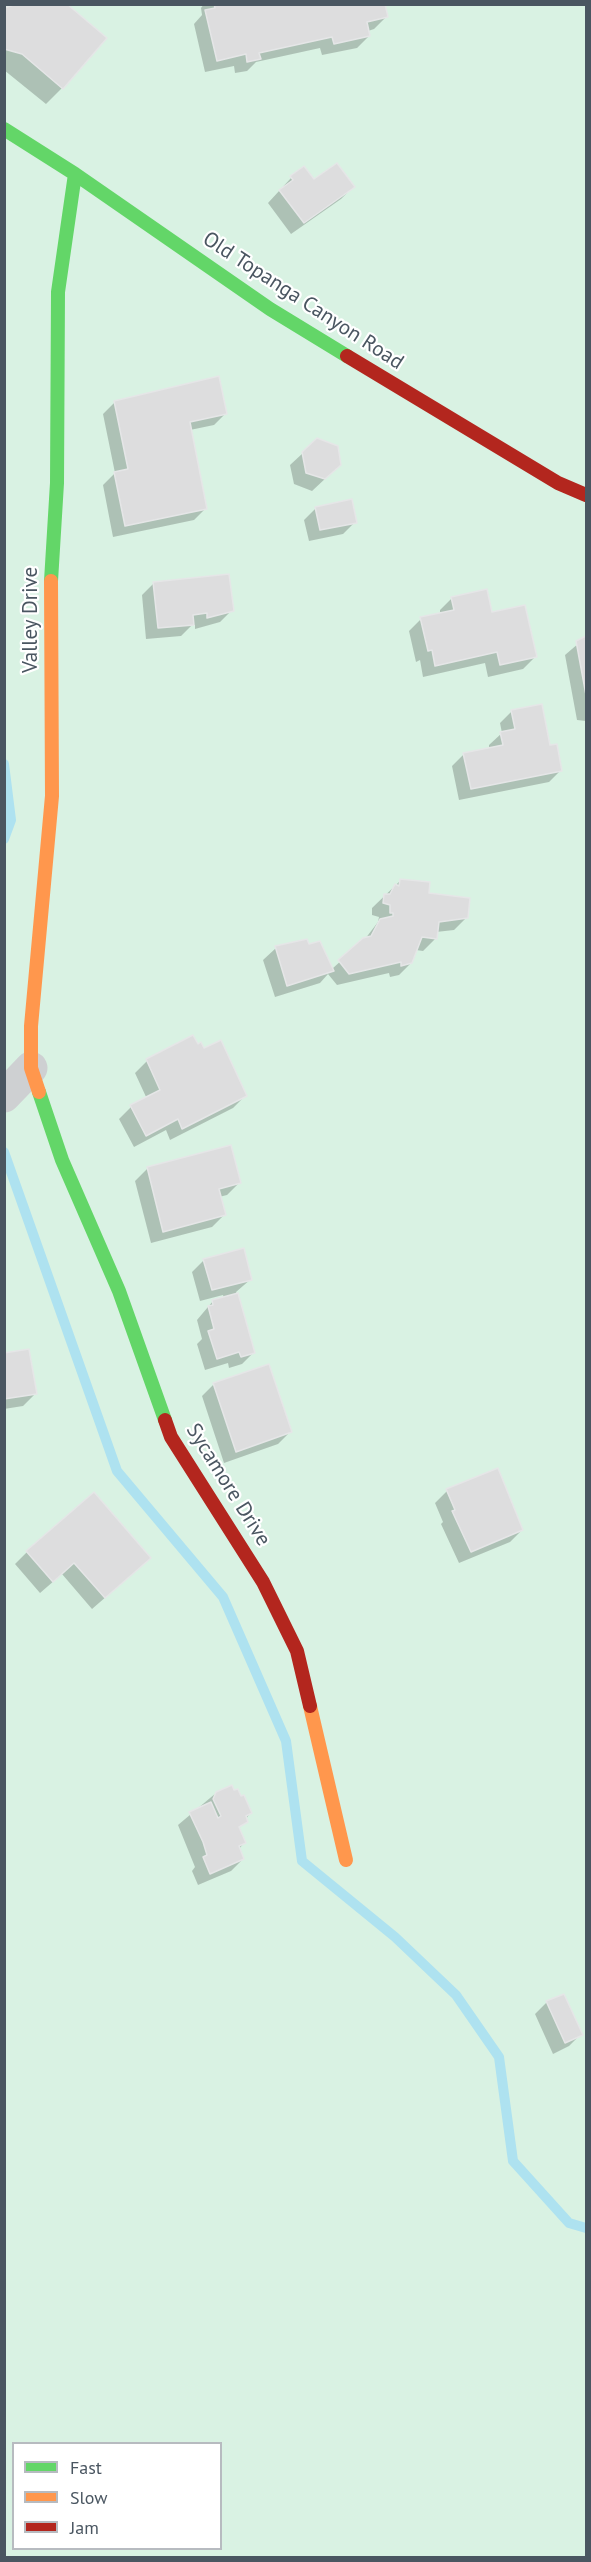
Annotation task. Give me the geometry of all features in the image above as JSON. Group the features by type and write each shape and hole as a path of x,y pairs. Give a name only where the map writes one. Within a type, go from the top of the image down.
{"street":[{"name":"Old Topanga Canyon Road","path":"4,129 75,174 270,309 558,483 586,495"},
{"name":"Valley Drive","path":"16,1084 31,1026 52,796 51,583 57,483 58,292 75,174"},
{"name":"Sycamore Drive","path":"16,1084 62,1160 119,1291 171,1437 264,1582 297,1651 346,1860"}],"green space":[{"path":"5,5 586,5 586,2557 5,2558"}],"building":[{"path":"17,4 67,4 107,38 63,89 22,54 4,49 4,8"},
{"path":"214,4 385,4 388,17 367,22 370,36 334,44 332,37 259,53 261,59 247,62 246,54 217,61 205,10 215,8"},
{"path":"337,163 355,187 304,223 279,190 293,180 290,176 304,166 314,179"},
{"path":"219,376 227,414 190,422 207,509 125,526 114,472 128,469 114,401"},
{"path":"317,438 338,446 341,465 325,479 306,473 302,452"},
{"path":"352,499 357,523 320,530 315,507"},
{"path":"229,574 234,611 207,618 207,613 193,615 194,625 158,628 153,582"},
{"path":"487,589 492,612 525,605 537,657 500,665 497,652 435,666 432,650 428,651 420,617 454,610 451,597"},
{"path":"586,636 586,695 576,641"},
{"path":"542,704 550,745 557,744 562,771 471,789 463,753 503,745 500,732 515,729 511,710"},
{"path":"400,879 430,882 429,893 470,898 468,918 439,922 437,939 422,937 412,963 401,966 401,962 349,974 338,960 363,938 371,936 380,919 393,916 393,913 390,913 390,905 383,903 384,894 390,894 395,884 399,886"},
{"path":"307,939 309,944 320,941 334,971 287,986 275,946"},
{"path":"193,1035 198,1044 201,1042 204,1048 221,1040 247,1096 182,1129 178,1119 146,1136 130,1105 160,1090 146,1059"},
{"path":"231,1145 241,1183 219,1189 226,1215 163,1232 147,1167"},
{"path":"244,1248 252,1280 212,1290 203,1259"},
{"path":"238,1293 255,1353 241,1357 239,1352 217,1359 208,1331 214,1329 208,1306 213,1305 212,1300"},
{"path":"29,1349 37,1394 4,1399 4,1353"},
{"path":"269,1364 292,1432 236,1452 213,1383"},
{"path":"498,1468 523,1530 471,1552 452,1511 455,1510 446,1489"},
{"path":"94,1492 151,1558 105,1598 74,1563 53,1582 26,1551"},
{"path":"232,1785 234,1790 238,1789 241,1796 244,1795 252,1813 246,1816 248,1822 239,1827 246,1843 239,1846 244,1859 210,1874 203,1857 207,1855 203,1842 189,1812 211,1802 218,1818 221,1816 213,1799 216,1792"},
{"path":"564,1994 583,2035 565,2043 546,2001"}],"waterway":[{"path":"4,764 11,820 4,839"},
{"path":"4,1152 117,1471 223,1597 286,1741 302,1861 395,1937 456,1995 499,2057 513,2161 569,2223 586,2228"}],"traffic: fast":[{"path":"4,129 75,174 270,309 347,356"},
{"path":"51,581 57,483 58,292 75,174"},
{"path":"39,1092 62,1160 119,1291 165,1420"}],"traffic: slow":[{"path":"39,1092 31,1068 31,1026 52,796 51,581"},
{"path":"310,1706 346,1860"}],"traffic: jam":[{"path":"347,356 558,483 586,495"},
{"path":"165,1420 171,1437 263,1582 297,1651 310,1706"}]}
